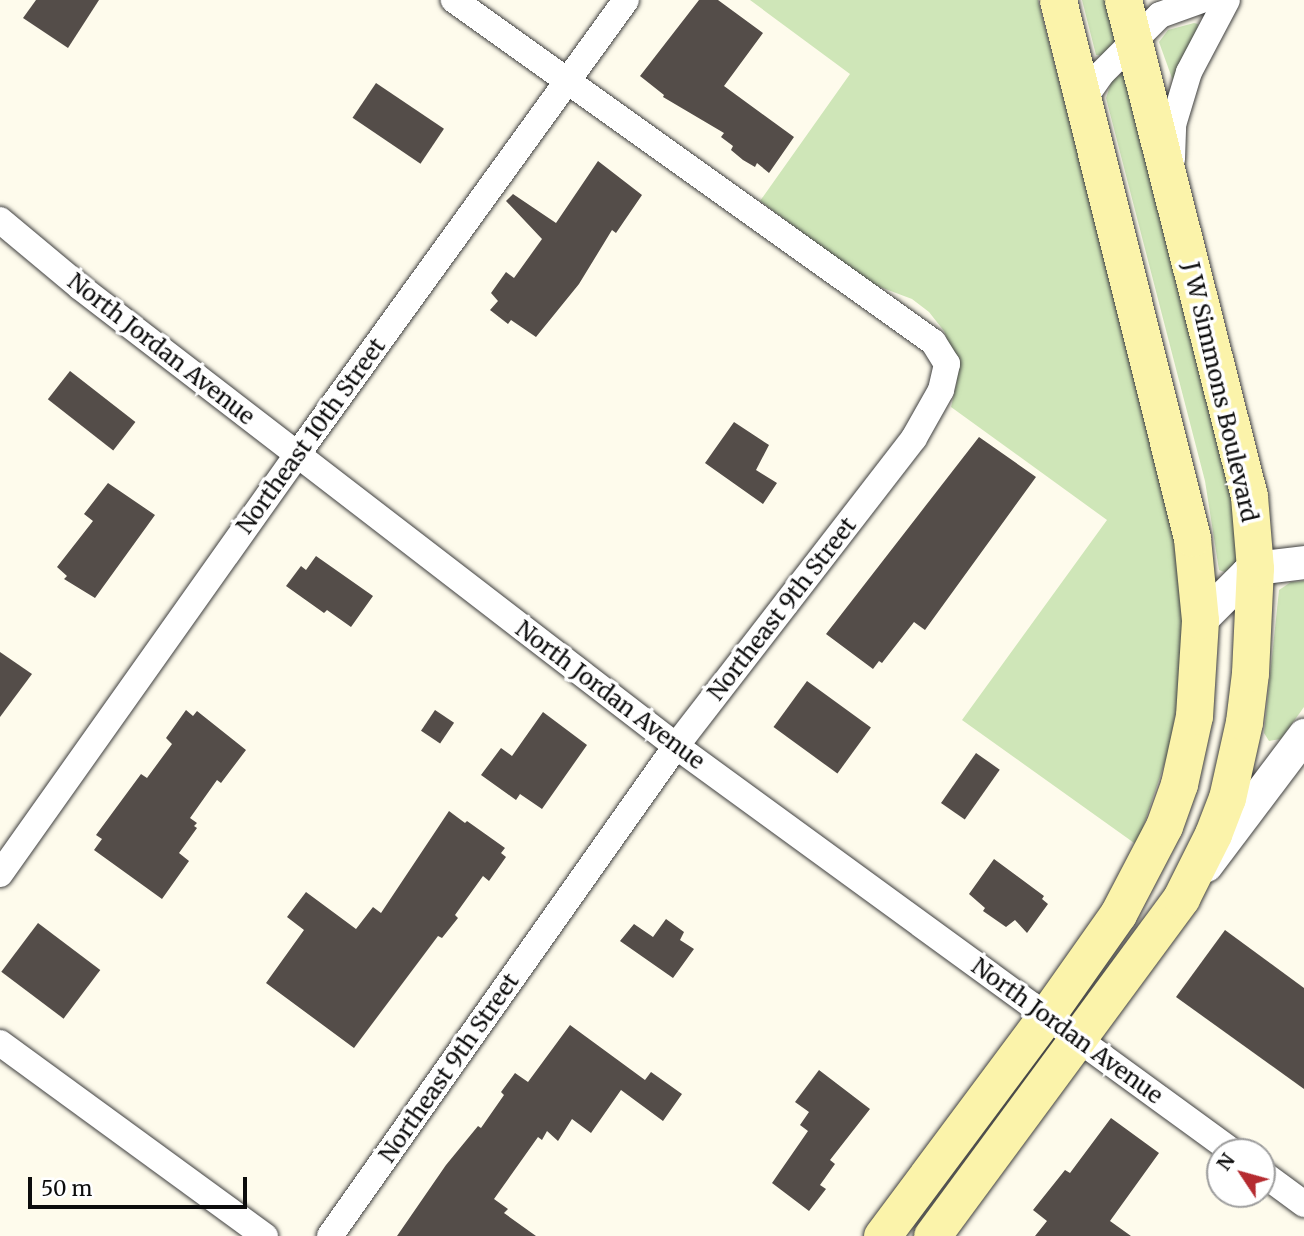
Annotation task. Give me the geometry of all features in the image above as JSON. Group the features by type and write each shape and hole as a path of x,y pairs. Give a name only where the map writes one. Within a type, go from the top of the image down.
{"main road":[{"path":"882,1236 1046,1016 1118,914 1164,826 1179,784 1194,716 1200,620 1185,501 1058,0"},
{"name":"J W Simmons Boulevard","path":"932,1236 1181,898 1213,834 1235,767 1250,673 1255,568 1249,496 1123,0"}],"street":[{"path":"454,0 566,83"},
{"name":"Northeast 10th Street","path":"0,874 297,455 626,0"},
{"path":"1083,100 1101,74 1160,15 1202,0"},
{"path":"1173,200 1172,149 1179,102 1189,72 1227,0"},
{"name":"Northeast 9th Street","path":"330,1236 676,746 914,438 941,390 947,364 933,342 923,334 566,83"},
{"name":"North Jordan Avenue","path":"0,220 80,287 676,746 1214,1138"},
{"path":"1200,620 1236,580 1255,568 1304,562"},
{"path":"1181,898 1304,735"},
{"path":"0,1043 265,1236"},
{"path":"1276,1183 1304,1204"}],"green space":[{"path":"750,0 1038,0 1168,501 1182,586 1183,640 1178,699 1169,750 1137,845 962,720 1107,520 951,407 957,382 953,354 944,331 929,312 912,299 872,284 760,201 850,74"},
{"path":"1082,0 1107,0 1116,45 1107,56 1096,55"},
{"path":"1198,24 1197,31 1173,81 1159,42 1168,30"},
{"path":"1122,74 1129,82 1237,504 1239,566 1230,574 1219,570 1205,481 1106,98 1112,80"},
{"path":"1304,581 1304,707 1281,739 1269,741 1264,733 1279,590 1291,582"}],"building":[{"path":"36,0 99,0 68,48 23,18"},
{"path":"699,0 718,0 763,33 724,86 794,137 769,173 757,163 755,167 743,160 731,150 733,146 721,137 724,133 663,97 664,95 640,76"},
{"path":"376,83 444,129 420,164 353,118"},
{"path":"598,161 642,195 616,233 612,230 579,284 536,337 511,320 508,324 490,310 498,301 491,293 506,272 514,278 542,239 506,201 513,194 556,223"},
{"path":"70,371 135,422 113,450 48,399"},
{"path":"734,422 769,445 756,470 777,483 763,504 705,463"},
{"path":"979,437 1036,477 925,630 914,622 882,663 879,661 873,669 826,634"},
{"path":"108,483 155,515 95,598 64,579 67,576 57,567 93,521 84,514"},
{"path":"316,556 373,596 351,627 327,610 324,613 286,586 301,566 306,570"},
{"path":"0,652 32,674 0,717"},
{"path":"807,681 871,727 837,774 773,727"},
{"path":"186,710 193,716 197,711 246,750 221,783 217,780 190,818 197,823 194,826 197,828 179,853 189,861 162,899 94,850 102,839 96,835 141,774 147,778 172,744 166,738"},
{"path":"435,710 454,723 440,744 421,731"},
{"path":"543,712 587,745 542,809 520,794 516,800 481,775 501,748 512,756"},
{"path":"976,753 1000,770 965,820 941,803"},
{"path":"449,811 505,848 501,853 506,857 489,881 483,876 455,915 458,918 442,938 438,936 354,1048 266,983 304,930 287,917 306,892 356,929 373,907 381,913"},
{"path":"994,859 1044,896 1042,899 1048,904 1027,933 1015,920 1006,927 983,911 985,908 969,894"},
{"path":"666,919 684,932 680,940 694,949 673,978 620,941 634,924 653,937"},
{"path":"38,923 100,970 64,1019 1,972"},
{"path":"1225,930 1304,988 1304,1089 1176,997"},
{"path":"570,1025 645,1080 651,1072 682,1094 663,1121 621,1090 591,1133 572,1119 558,1141 547,1131 542,1140 538,1137 494,1199 508,1209 504,1213 536,1236 397,1236 446,1165 478,1126 481,1128 504,1095 501,1092 515,1073 528,1082"},
{"path":"819,1070 870,1109 830,1160 835,1164 820,1185 826,1189 809,1211 772,1183 808,1131 800,1125 809,1112 795,1102"},
{"path":"1111,1118 1159,1153 1110,1221 1131,1236 1035,1236 1047,1221 1033,1210 1065,1170 1070,1173"}]}
